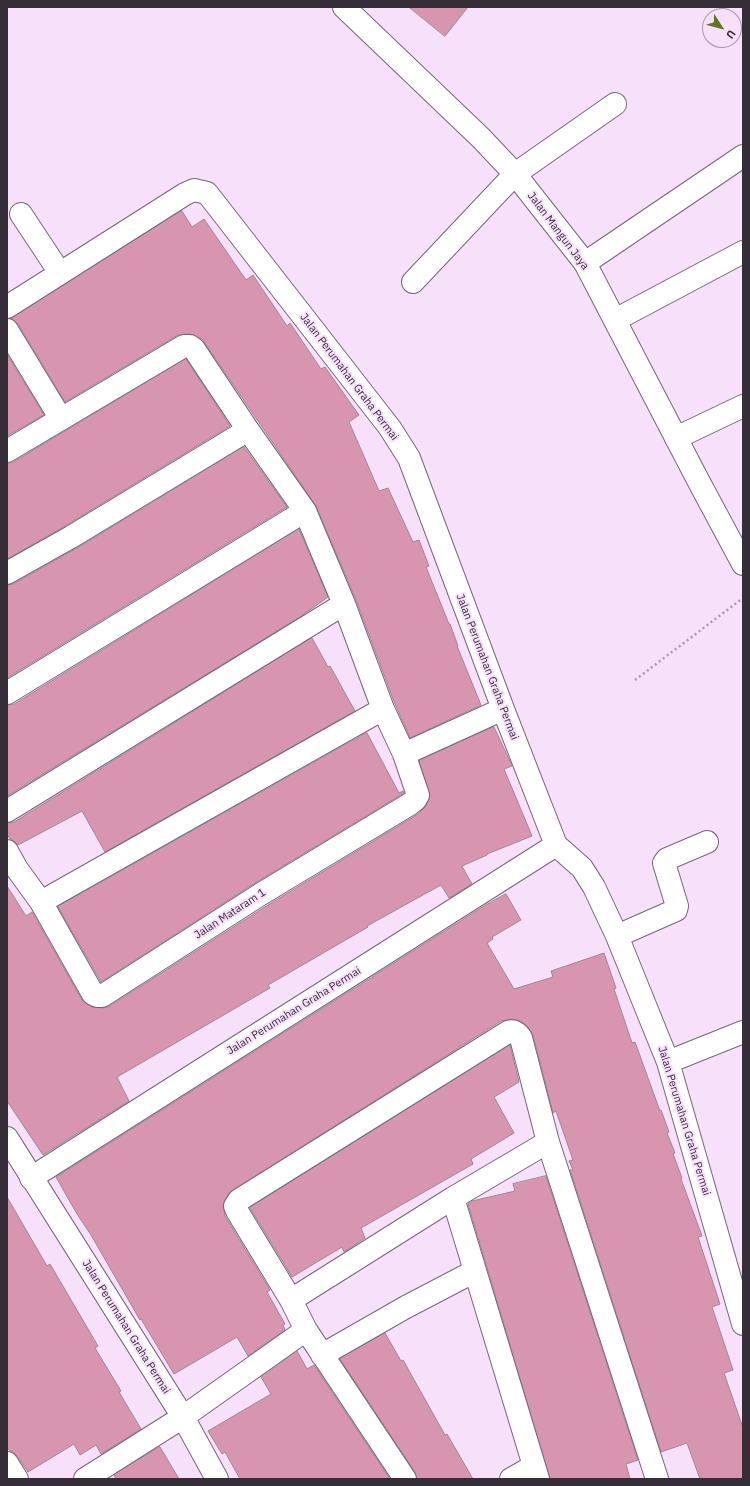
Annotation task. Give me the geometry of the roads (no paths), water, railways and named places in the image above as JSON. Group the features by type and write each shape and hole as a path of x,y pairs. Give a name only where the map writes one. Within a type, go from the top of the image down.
{"street":[{"name":"Jalan Mangun Jaya","path":"344,7 481,138 515,174 585,263 743,564"},
{"path":"413,282 515,174 614,104"},
{"path":"585,263 743,156"},
{"name":"Jalan Perumahan Graha Permai","path":"7,307 185,194 194,190 207,193 390,428 409,458 503,710 556,845 582,868 594,887 617,936 668,1062 743,1324"},
{"path":"21,214 60,273"},
{"path":"615,320 743,252"},
{"path":"7,330 61,419 7,451"},
{"name":"Jalan Mataram 1","path":"10,865 41,902 94,994 97,996 102,996 262,894 415,800 418,795 404,754 383,709 344,604 305,511 248,430 197,353 190,346 184,346 61,419"},
{"path":"676,438 743,406"},
{"path":"7,573 71,537 248,430"},
{"path":"7,693 305,511"},
{"path":"7,810 344,604"},
{"path":"41,902 383,709"},
{"path":"404,754 503,710"},
{"path":"617,936 676,910 677,906 664,863 667,859 706,842"},
{"name":"Jalan Perumahan Graha Permai","path":"32,1178 556,845"},
{"path":"405,1479 306,1330 291,1300 235,1206 237,1203 510,1031 517,1033 521,1038 548,1142 657,1479"},
{"path":"668,1062 743,1032"},
{"name":"Jalan Perumahan Graha Permai","path":"7,1138 183,1417 217,1479"},
{"path":"291,1300 453,1198 548,1142"},
{"path":"453,1198 536,1473 511,1479"},
{"path":"322,1355 406,1307 475,1271"},
{"path":"85,1479 183,1417 306,1330"},
{"path":"7,1463 17,1479"}]}
